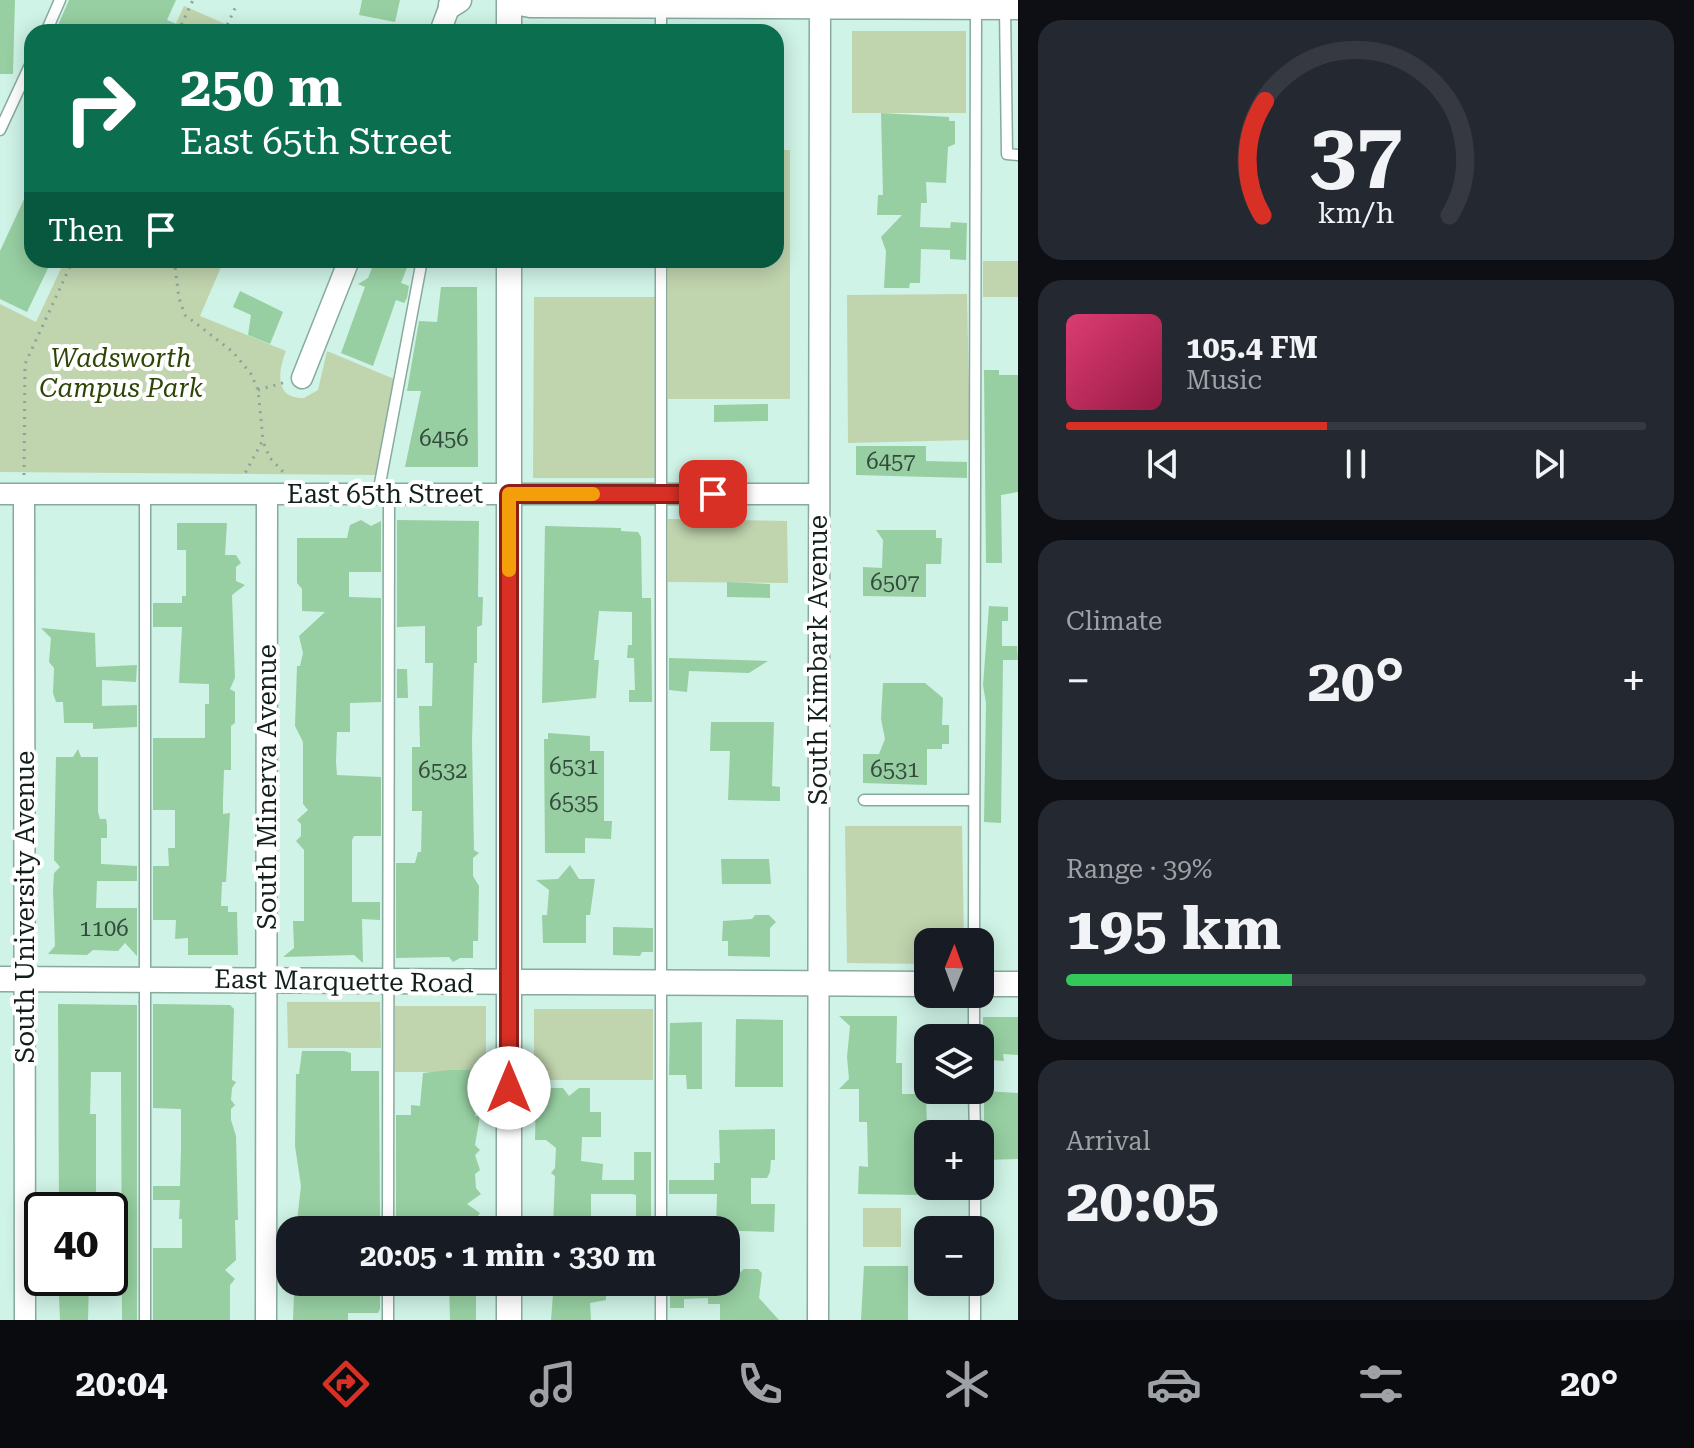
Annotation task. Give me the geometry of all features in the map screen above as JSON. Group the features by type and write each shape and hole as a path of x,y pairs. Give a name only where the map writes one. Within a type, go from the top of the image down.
{"street":[{"path":"508,24 506,1 530,7 976,4 1012,9"},
{"path":"444,24 454,2"},
{"name":"South Kimbark Avenue","path":"818,1320 820,4"},
{"path":"302,378 346,268"},
{"path":"509,268 509,1216"},
{"name":"East 65th Street","path":"0,494 24,485 145,494 818,494"},
{"name":"South University Avenue","path":"24,485 25,1320"},
{"name":"South Minerva Avenue","path":"266,1320 267,494"},
{"name":"East Marquette Road","path":"0,979 914,984"},
{"path":"994,984 1018,984"},
{"path":"509,1296 509,1320"}],"lane":[{"path":"50,24 60,0"},
{"path":"974,928 976,4"},
{"path":"1012,9 1007,154 1018,155"},
{"path":"0,130 24,78"},
{"path":"388,1216 389,981 383,494 421,268"},
{"path":"661,268 661,1216"},
{"path":"145,494 145,1320"},
{"path":"864,800 974,800"},
{"path":"388,1296 388,1320"},
{"path":"661,1296 661,1320"},
{"path":"975,1296 975,1320"}],"path":[{"path":"182,24 193,0"},
{"path":"228,24 236,6"},
{"path":"24,485 25,364 69,268"},
{"path":"175,268 185,315 233,352 251,374 258,390 263,440 270,458 288,477 288,486"},
{"path":"258,390 281,384"},
{"path":"243,485 243,477 263,440"}],"green space":[{"path":"184,6 226,24 176,24"},
{"path":"852,31 966,31 966,113 852,113"},
{"path":"784,150 790,150 790,399 668,399 668,268 784,268"},
{"path":"983,261 1018,261 1018,297 983,297"},
{"name":"Wadsworth Campus Park","path":"61,268 221,268 200,316 286,351 280,375 287,394 304,398 318,390 327,351 394,379 378,475 0,472 0,304 36,322"},
{"path":"967,294 970,440 848,443 847,295"},
{"path":"534,297 655,297 655,478 533,478"},
{"path":"668,519 787,521 788,583 668,582"},
{"path":"845,826 962,826 964,928 914,928 914,964 847,963"},
{"path":"287,1002 380,1002 381,1048 288,1048"},
{"path":"395,1006 486,1006 486,1072 395,1072"},
{"path":"534,1009 653,1009 653,1080 534,1080"},
{"path":"863,1208 901,1208 901,1247 863,1247"}],"building":[{"path":"0,0 15,0 13,74 0,74"},
{"path":"69,0 176,0 167,20 177,24 58,24"},
{"path":"362,0 400,0 395,22 359,15"},
{"path":"881,113 949,117 949,121 955,121 955,144 948,147 946,183 926,182 927,203 921,203 920,227 950,228 951,222 967,223 966,260 950,259 950,250 921,249 920,283 910,283 909,288 884,288 886,251 881,237 902,215 877,215 878,195 883,195"},
{"path":"24,199 24,268 48,268 27,312 0,299 0,251"},
{"path":"372,268 407,268 401,283 409,286 404,303 396,300 373,366 341,353 365,287 358,284 368,278"},
{"path":"441,287 477,287 478,467 405,467 421,391 407,391 419,321 437,322"},
{"path":"240,291 283,312 270,344 248,335 251,315 233,307"},
{"path":"984,370 999,370 999,375 1018,375 1018,492 1001,495 1002,563 986,563"},
{"path":"768,404 768,421 714,422 714,405"},
{"path":"856,446 926,446 926,461 967,462 967,478 856,475"},
{"path":"361,520 371,526 381,521 381,572 349,572 349,597 381,598 381,702 350,703 350,732 337,732 336,762 337,775 381,777 381,836 354,836 352,840 352,902 380,902 380,920 362,919 363,963 354,955 283,957 294,948 293,921 304,921 304,850 296,841 301,836 301,824 297,820 308,810 303,804 303,742 295,726 297,666 300,666 303,653 299,636 325,612 302,611 302,589 297,583 297,538 347,538 350,525"},
{"path":"397,520 479,521 478,597 483,597 482,625 477,627 477,663 474,663 472,742 474,850 479,853 473,858 473,876 479,886 478,941 473,941 473,958 460,958 453,962 449,957 396,958 396,863 415,863 418,852 421,852 422,811 412,811 412,747 420,747 419,706 432,706 433,663 425,663 425,626 397,627"},
{"path":"177,523 227,523 225,555 236,555 241,563 236,567 236,581 245,585 232,595 235,678 230,689 235,692 235,723 231,726 231,770 224,770 223,799 223,814 230,813 226,882 222,882 221,906 228,906 228,912 237,912 238,955 188,955 188,938 175,939 176,920 153,920 153,866 169,866 168,848 175,848 175,810 153,810 153,738 205,738 205,704 209,704 209,684 179,683 182,627 153,627 153,603 182,603 182,596 186,596 186,550 177,550"},
{"path":"545,526 621,528 621,531 638,532 641,537 642,598 651,598 652,702 629,702 629,690 635,690 634,658 627,658 628,645 632,645 632,612 599,611 594,660 599,660 596,698 542,703"},
{"path":"876,530 936,530 936,538 942,538 941,564 926,564 926,597 863,596 863,567 882,568 883,540"},
{"path":"727,582 770,584 770,598 727,597"},
{"path":"989,606 1008,607 1008,621 1002,621 1002,646 1017,646 1018,660 1003,660 1001,823 984,822 986,703 983,685"},
{"path":"41,628 95,633 96,667 137,665 136,682 102,680 102,706 137,705 137,727 93,729 93,723 64,723 63,702 56,702 53,693 54,668 49,662 51,638"},
{"path":"669,658 768,661 749,673 689,671 687,692 669,690"},
{"path":"397,669 407,669 408,698 397,698"},
{"path":"883,683 925,683 943,698 942,725 949,725 949,744 942,744 942,749 927,749 927,785 863,783 863,754 879,754 885,739 881,719"},
{"path":"711,722 774,722 772,786 780,787 780,801 728,800 730,751 710,751"},
{"path":"548,733 590,736 590,751 604,751 604,821 612,821 611,839 585,838 585,853 545,853 544,739 548,739"},
{"path":"78,749 81,757 98,757 98,812 100,819 106,819 107,825 107,838 101,838 101,864 137,866 137,881 97,881 96,908 137,908 137,956 125,943 118,951 93,950 87,955 48,954 55,946 54,873 60,867 54,860 56,757 73,757"},
{"path":"721,859 769,859 771,884 722,884"},
{"path":"570,865 579,879 595,879 590,915 586,915 586,943 543,943 542,915 547,915 549,890 536,880 558,879"},
{"path":"755,915 769,915 776,922 770,928 770,957 728,956 728,941 722,941 723,921 752,919"},
{"path":"613,927 653,928 653,952 642,952 640,956 613,955"},
{"path":"58,1004 137,1005 137,1320 122,1320 122,1296 128,1296 128,1192 121,1192 121,1072 91,1072 90,1114 96,1114 96,1192 59,1192"},
{"path":"153,1004 230,1005 234,1009 232,1080 236,1082 232,1088 231,1100 235,1105 231,1109 231,1120 236,1136 238,1220 235,1220 236,1260 225,1270 235,1279 230,1285 230,1320 153,1320 153,1248 182,1248 182,1219 179,1219 180,1200 153,1200 153,1186 180,1186 181,1109 153,1108"},
{"path":"839,1016 897,1016 896,1063 902,1063 902,1094 914,1094 914,1104 926,1104 927,1120 914,1120 914,1195 858,1194 859,1166 868,1167 867,1122 859,1122 859,1089 839,1089 849,1079 847,1057 850,1026"},
{"path":"983,1017 1018,1017 1018,1055 1003,1054 1004,1061 994,1060 994,1024 983,1024"},
{"path":"736,1019 783,1020 783,1087 735,1087"},
{"path":"702,1022 702,1089 687,1089 686,1075 669,1075 670,1023"},
{"path":"302,1051 344,1051 351,1053 351,1071 379,1071 380,1216 298,1216 301,1186 295,1146 296,1074 299,1074"},
{"path":"476,1070 476,1080 481,1086 477,1089 475,1116 480,1116 475,1145 480,1150 475,1155 480,1170 475,1174 476,1188 481,1194 467,1204 480,1213 478,1216 396,1216 396,1115 411,1115 411,1105 420,1106 423,1073"},
{"path":"536,1088 563,1088 569,1096 579,1088 590,1088 590,1112 601,1112 601,1137 582,1137 581,1161 603,1164 602,1180 634,1180 634,1152 651,1152 651,1216 636,1216 636,1195 591,1194 591,1216 553,1216 555,1176 551,1173 555,1168 556,1148 546,1140 535,1140"},
{"path":"994,1092 1018,1093 1018,1159 994,1160 994,1120 984,1120 984,1104 994,1104"},
{"path":"775,1129 775,1160 771,1160 770,1172 767,1178 751,1178 751,1204 775,1204 774,1232 740,1231 740,1216 716,1216 717,1194 669,1194 669,1180 714,1180 714,1163 720,1163 719,1130"},
{"path":"864,1266 908,1266 908,1320 861,1320"},
{"path":"744,1269 758,1269 762,1273 759,1298 779,1320 720,1320 720,1304 708,1304 708,1298 684,1299 684,1308 670,1308 670,1296 740,1296 740,1272"},
{"path":"59,1296 89,1296 88,1320 60,1320"},
{"path":"294,1296 380,1296 378,1313 348,1313 348,1320 293,1320"},
{"path":"449,1296 476,1296 476,1320 450,1320"},
{"path":"553,1296 606,1296 606,1300 590,1303 591,1320 551,1320"}],"slow traffic":[{"path":"509,570 509,494 593,494"}],"route":[{"path":"509,1088 509,494 713,494"}]}
